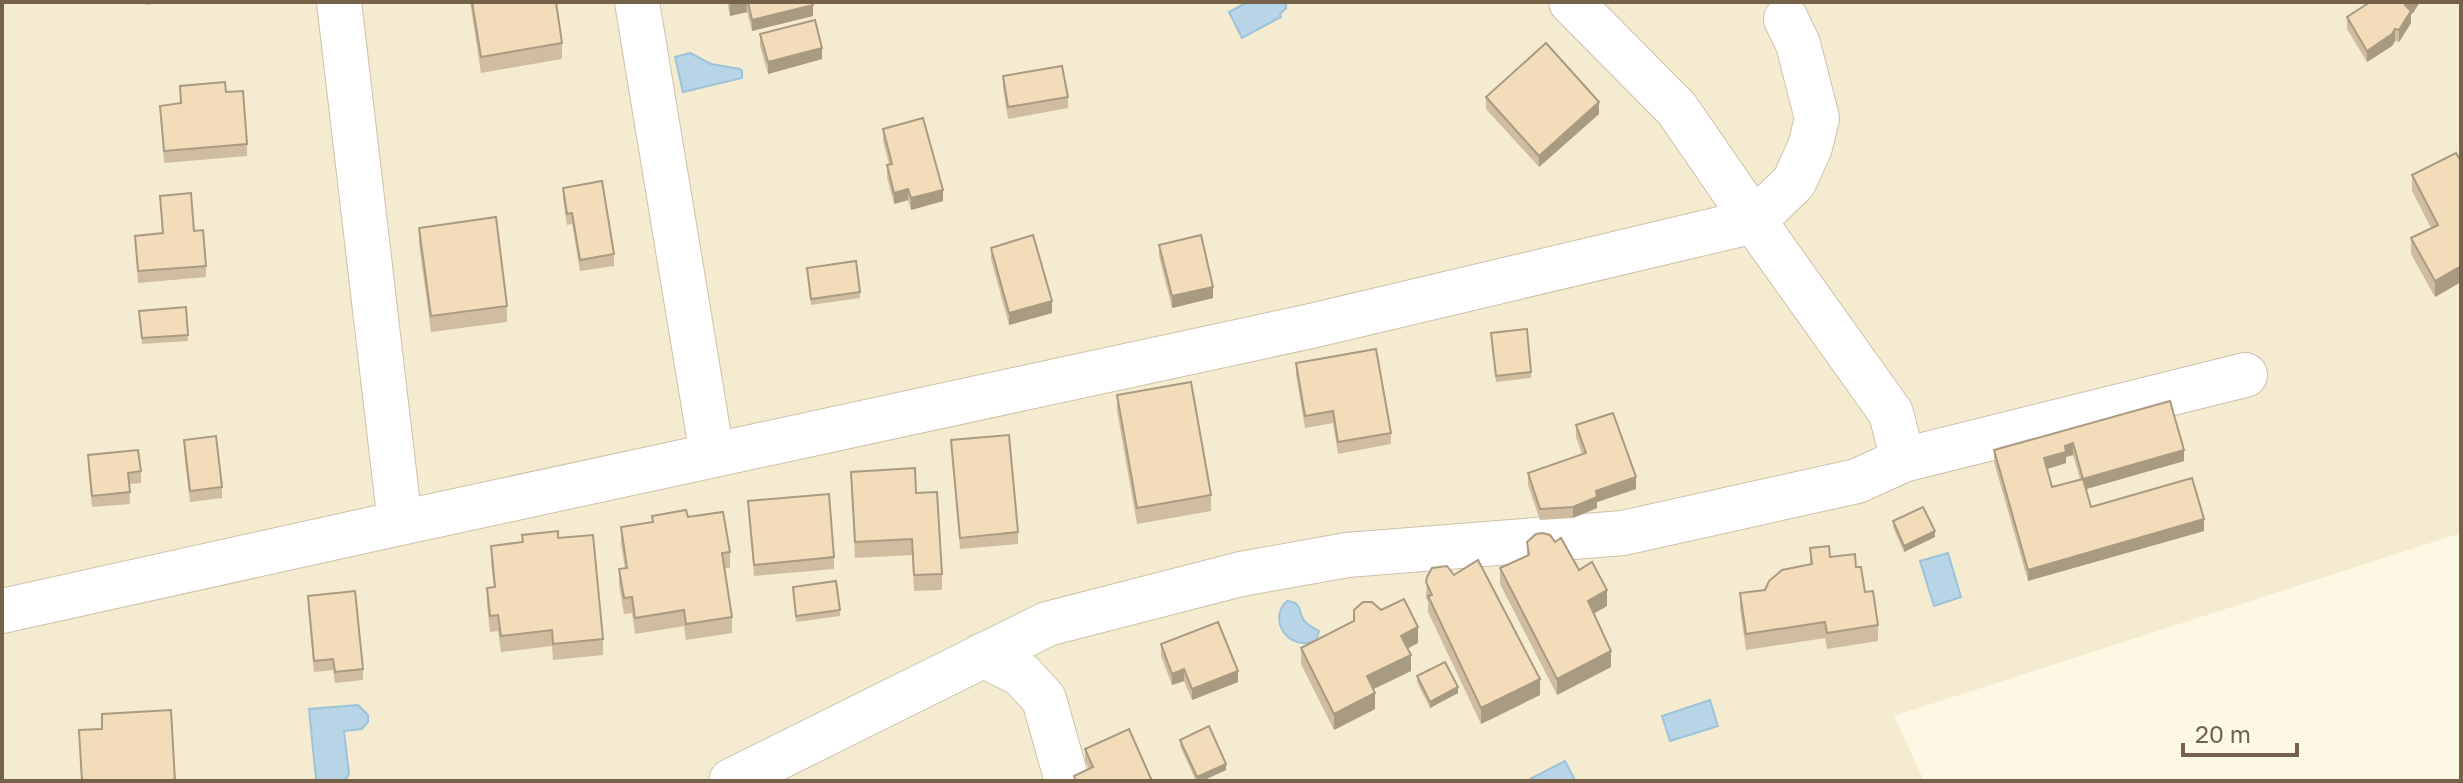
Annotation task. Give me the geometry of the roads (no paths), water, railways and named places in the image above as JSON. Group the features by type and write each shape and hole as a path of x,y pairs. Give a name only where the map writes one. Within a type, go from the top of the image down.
{"street":[{"path":"339,2 400,523"},
{"path":"637,2 712,455"},
{"path":"1571,2 1677,109 1891,413 1903,460"},
{"path":"2,611 1311,326 1754,221 1794,182 1810,147 1817,118 1798,44 1786,19"},
{"path":"731,781 1047,624 1241,574 1347,555 1623,533 1857,481 1903,460 2245,375"},
{"path":"983,655 1021,674 1044,699 1067,781"}],"water":[{"path":"1248,2 1286,2 1286,8 1281,17 1242,38 1229,12"},
{"path":"690,53 711,64 740,69 742,78 683,92 675,57"},
{"path":"1948,553 1961,597 1934,606 1920,561"},
{"path":"1287,601 1297,604 1304,621 1319,631 1316,641 1297,642 1284,632 1279,616"},
{"path":"1710,700 1718,726 1670,741 1662,716"},
{"path":"358,705 368,715 368,722 362,729 344,731 349,774 345,781 318,781 309,709"},
{"path":"1565,761 1575,780 1529,781 1530,779"}]}
